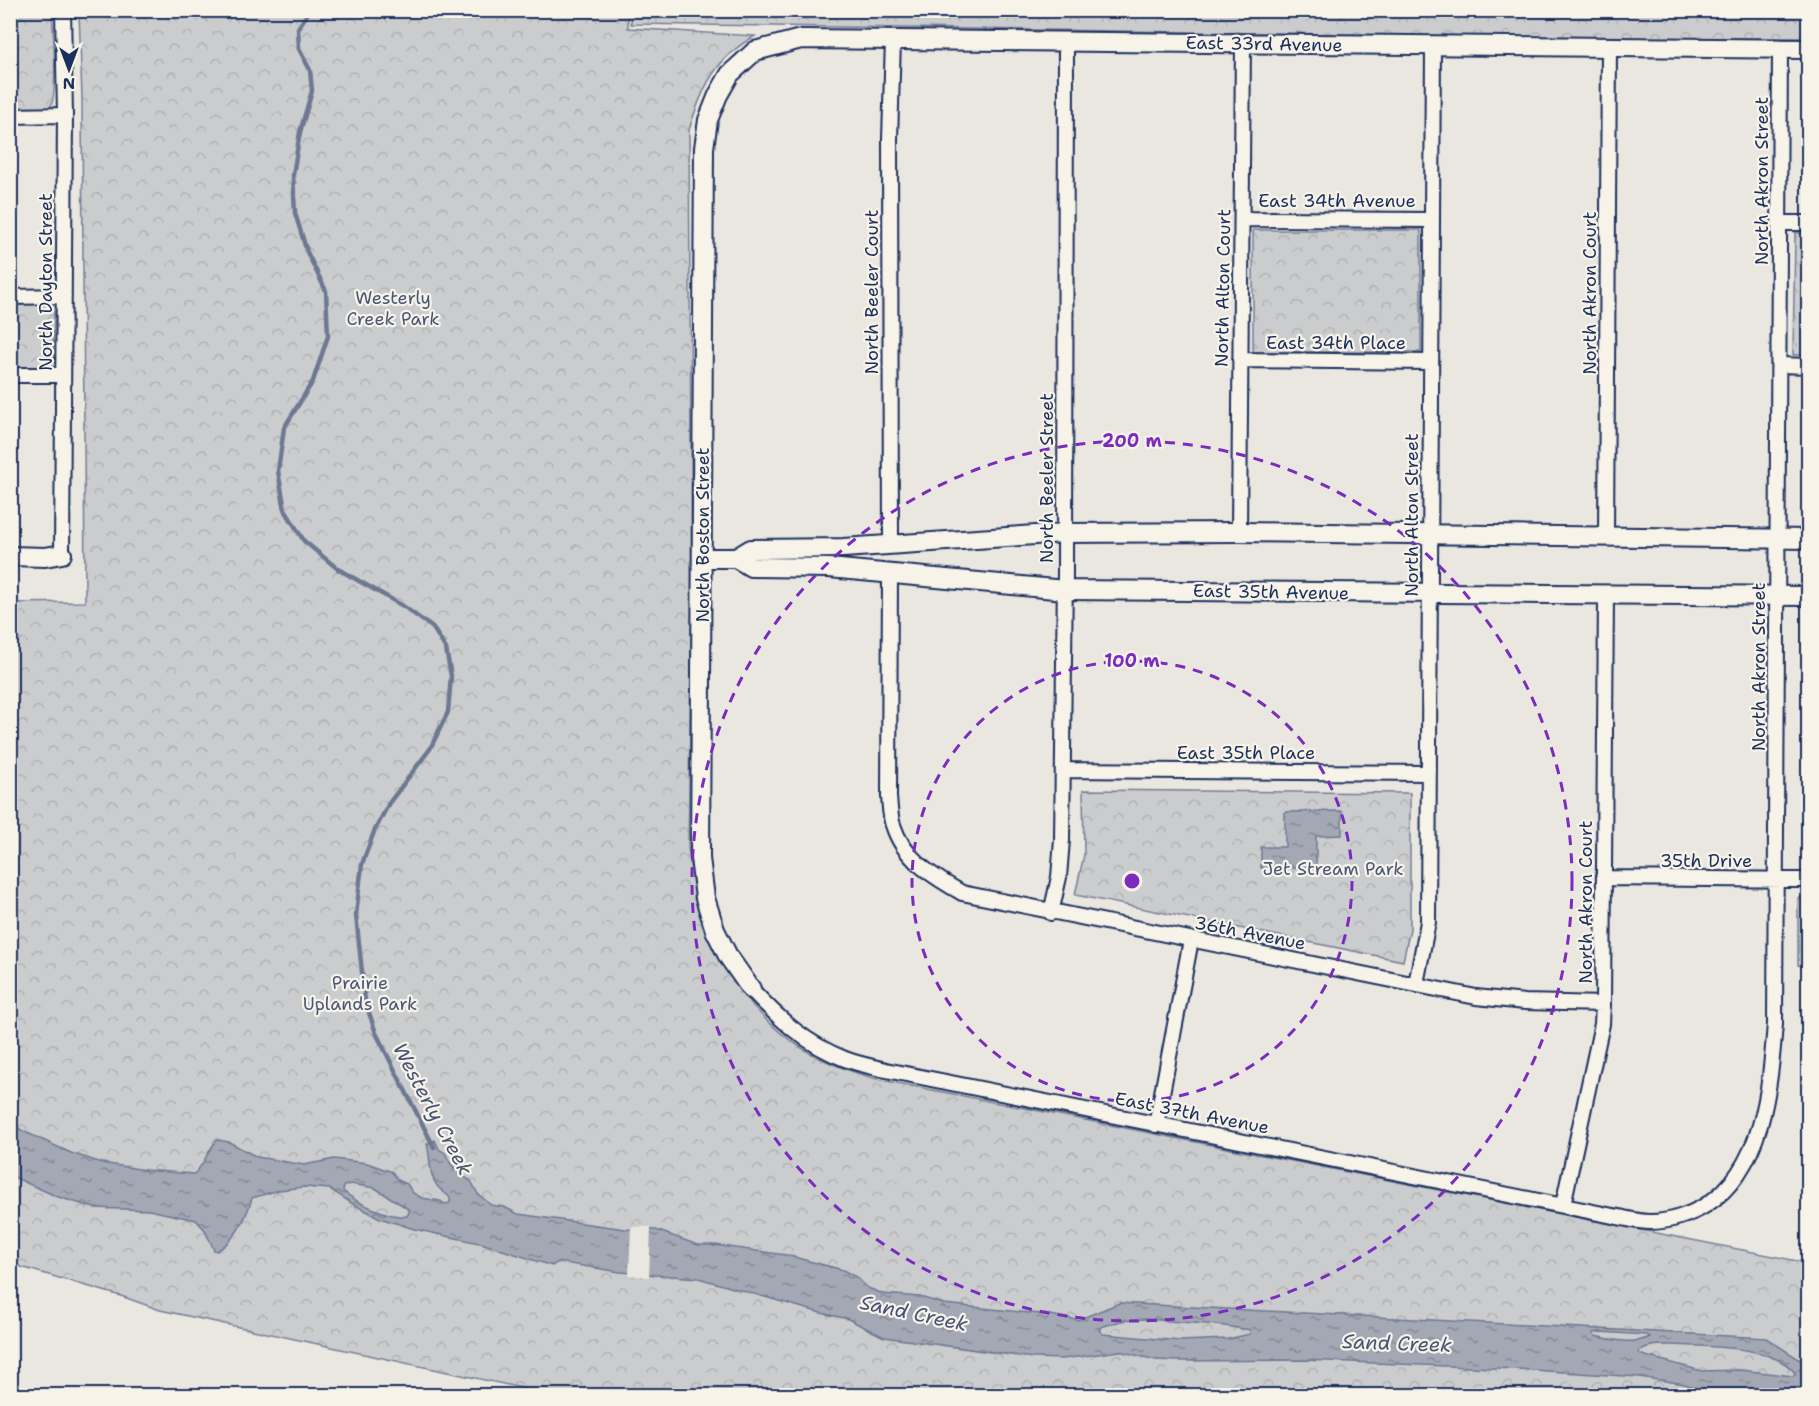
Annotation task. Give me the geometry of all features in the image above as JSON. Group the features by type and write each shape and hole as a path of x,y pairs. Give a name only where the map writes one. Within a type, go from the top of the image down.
{"street":[{"name":"North Dayton Street","path":"62,555 65,115 63,10"},
{"name":"East 33rd Avenue","path":"730,74 755,51 801,39 1809,49"},
{"name":"North Beeler Court","path":"891,544 890,140 893,40"},
{"name":"North Beeler Street","path":"1051,913 1059,877 1062,840 1066,42"},
{"name":"North Alton Court","path":"1239,532 1243,44"},
{"name":"North Alton Street","path":"1416,984 1428,922 1433,45"},
{"name":"North Akron Court","path":"1606,537 1609,48"},
{"name":"North Akron Street","path":"1649,1222 1692,1213 1716,1198 1735,1180 1750,1155 1762,1116 1772,1066 1775,1024 1780,49"},
{"name":"North Boston Street","path":"730,74 708,120 705,148 700,858 705,898 715,930 728,956 751,989"},
{"path":"10,116 65,115"},
{"name":"East 34th Avenue","path":"1242,219 1432,220"},
{"path":"1779,223 1809,223"},
{"path":"10,297 64,296"},
{"name":"East 34th Place","path":"1240,360 1431,362"},
{"path":"1779,365 1809,366"},
{"path":"10,375 63,375"},
{"name":"East 35th Avenue","path":"703,558 736,558 751,549 812,550 1065,533 1239,532 1809,539"},
{"path":"10,556 62,555"},
{"name":"East 35th Avenue","path":"736,558 751,567 829,568 1065,590 1809,596"},
{"name":"36th Avenue","path":"890,574 889,797 893,825 905,851 927,873 962,893 1051,913 1476,997 1508,1001 1603,1004"},
{"name":"North Akron Court","path":"1563,1205 1602,1024 1606,595"},
{"name":"East 35th Place","path":"1063,770 1429,773"},
{"name":"35th Drive","path":"1604,878 1809,880"},
{"path":"1156,1125 1191,940"},
{"name":"East 37th Avenue","path":"751,989 778,1019 808,1041 846,1059 886,1070 1649,1222"}],"green space":[{"name":"Prairie Uplands Park","path":"628,10 628,28 755,36 720,64 705,88 689,130 692,607 688,847 692,877 710,935 739,988 758,1011 780,1032 805,1050 840,1067 877,1079 1808,1263 1808,1395 528,1395 529,1390 522,1388 160,1310 121,1296 11,1264 10,603 85,602 82,98 79,11"},
{"path":"632,10 1808,10 1808,38 1608,38 631,24"},
{"path":"10,11 52,11 55,79 49,109 11,110"},
{"path":"1253,230 1421,230 1421,352 1253,352"},
{"path":"1795,233 1808,233 1808,355 1793,355"},
{"path":"48,303 54,311 53,363 48,370 11,369 10,304"},
{"name":"Jet Stream Park","path":"1083,790 1410,793 1410,929 1403,961 1075,895 1084,855"},
{"path":"1798,898 1808,898 1808,966 1798,965"}],"water":[{"path":"1342,811 1342,835 1316,836 1316,868 1261,868 1261,847 1285,847 1285,812"},
{"name":"Sand Creek","path":"10,1122 23,1131 71,1153 102,1163 145,1170 194,1174 217,1140 229,1142 257,1157 304,1165 334,1159 367,1163 392,1172 398,1180 407,1184 413,1193 422,1198 445,1204 450,1203 450,1198 435,1183 430,1167 427,1144 435,1140 451,1164 471,1181 478,1194 491,1205 504,1207 518,1214 625,1229 656,1230 698,1245 715,1245 786,1255 843,1270 856,1277 868,1288 883,1294 920,1297 944,1304 1078,1320 1119,1303 1766,1338 1808,1365 1808,1395 1790,1395 1758,1389 1700,1390 1685,1384 1639,1377 1517,1369 1303,1360 1156,1360 1119,1351 1063,1359 1033,1358 884,1337 848,1319 698,1278 620,1272 558,1262 552,1266 484,1244 414,1229 380,1218 330,1189 304,1187 279,1190 252,1198 239,1228 230,1241 217,1251 214,1250 205,1230 196,1220 149,1210 95,1208 58,1197 11,1176","holes":["351,1184 375,1188 410,1210 407,1216 391,1215 349,1196 343,1191 344,1186","1145,1319 1218,1325 1250,1330 1250,1334 1228,1339 1180,1341 1103,1334 1099,1330 1101,1327 1121,1321","1593,1333 1647,1335 1650,1337 1637,1341 1623,1341 1595,1336","1650,1346 1721,1347 1756,1352 1786,1364 1796,1374 1793,1376 1741,1370 1702,1371 1638,1352"]}],"pier":[{"path":"631,1227 651,1227 649,1277 629,1275"}],"waterway":[{"name":"Westerly Creek","path":"310,10 298,28 299,49 310,70 312,91 300,132 293,175 295,213 307,252 326,291 328,336 313,381 284,428 278,471 285,510 304,541 338,569 403,606 433,628 446,649 451,676 448,712 430,749 389,803 374,832 362,864 356,915 365,1001 376,1033 434,1147"}],"park label":[{"name":"Westerly Creek Park","path":"393,308"}]}
